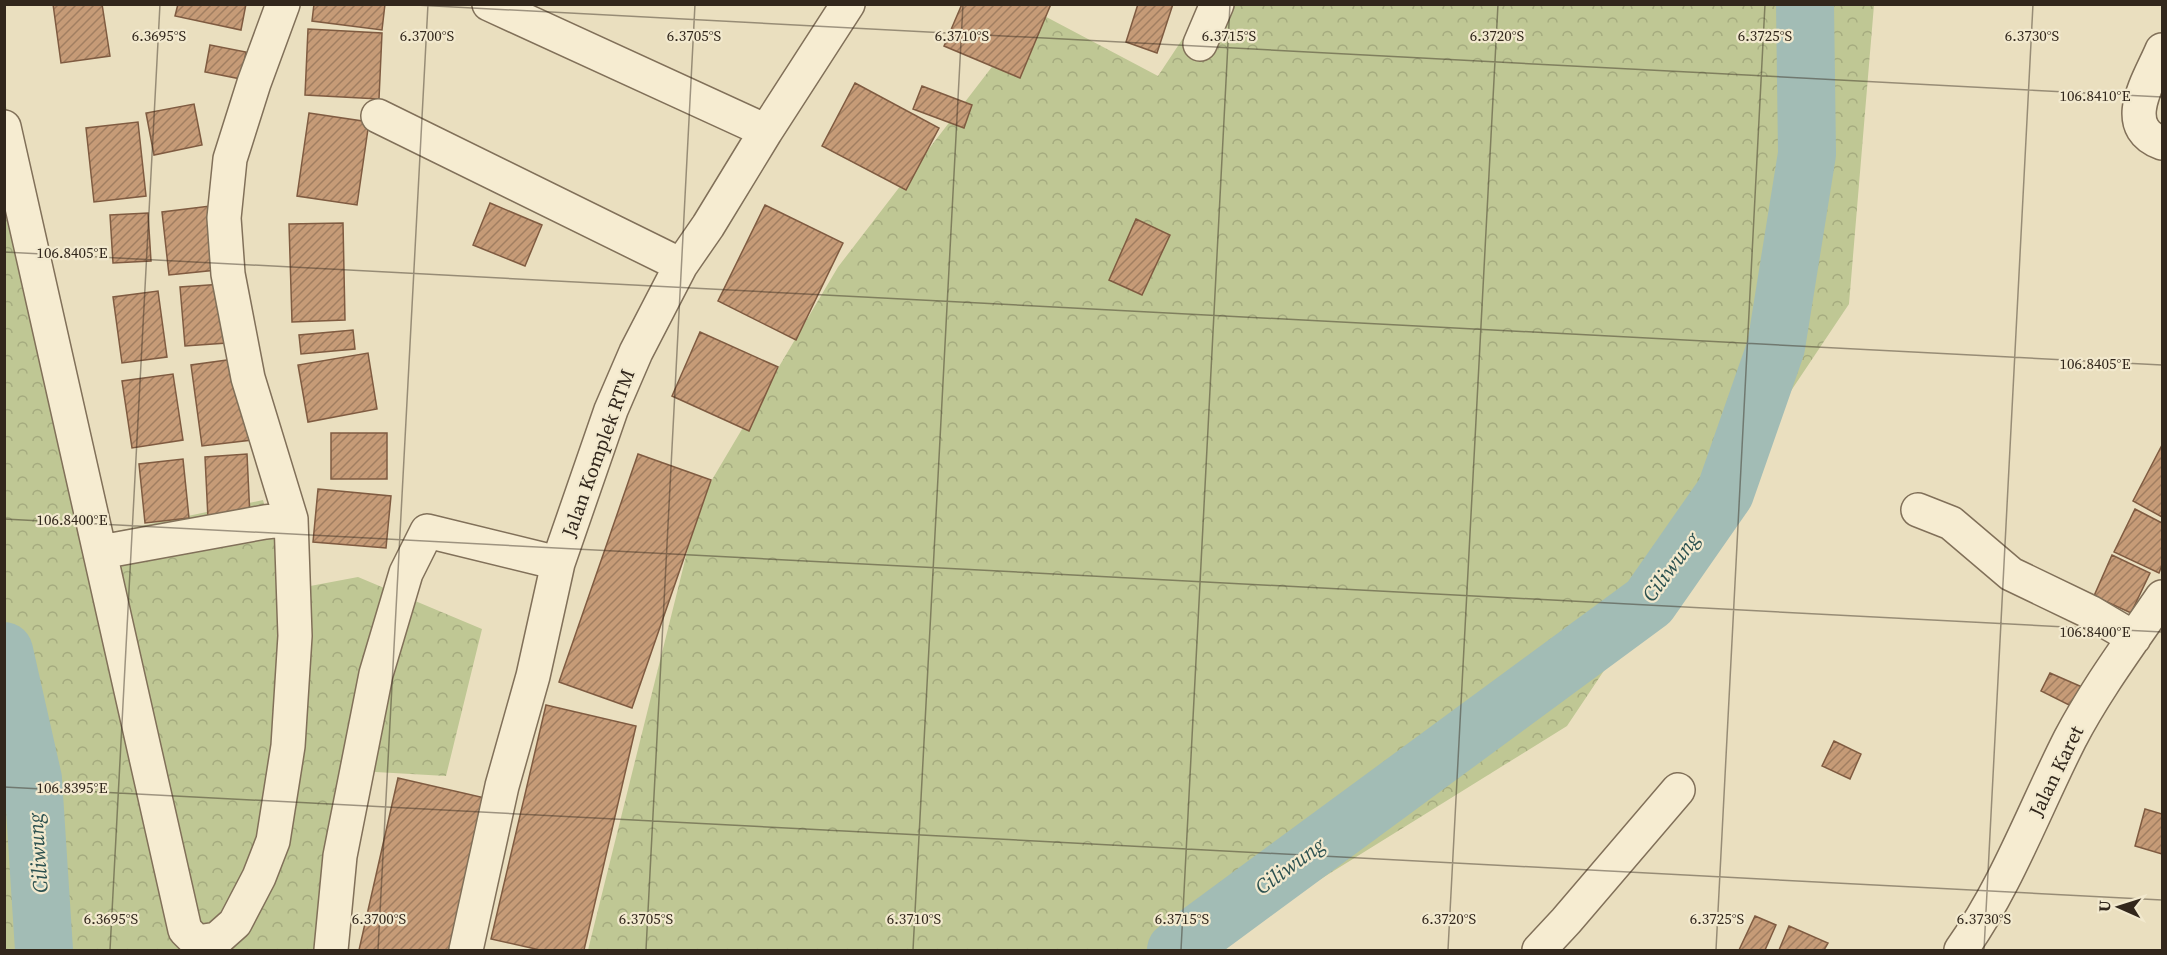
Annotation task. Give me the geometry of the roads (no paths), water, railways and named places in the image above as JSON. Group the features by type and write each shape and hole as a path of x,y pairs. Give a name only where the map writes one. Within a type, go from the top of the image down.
{"street":[{"path":"4,127 185,930 198,942 218,939 235,923 259,877 273,841 288,746 295,636 291,519 248,378 228,273 224,218 230,159 254,83 283,4"},
{"path":"489,4 766,131"},
{"name":"Jalan Komplek RTM","path":"466,951 502,786 532,676 558,563 611,410 636,352 681,265 848,4"},
{"path":"1200,44 1217,4"},
{"path":"2163,50 2138,108 2139,122 2144,132 2163,143"},
{"path":"378,116 681,265"},
{"path":"1918,510 1951,523 2011,574 2090,612 2134,638"},
{"path":"101,552 291,519"},
{"path":"331,951 340,855 376,674 406,573 427,531 558,563"},
{"name":"Jalan Karet","path":"1961,951 2003,881 2071,738 2101,684 2163,597"},
{"path":"1539,951 1678,790"}],"waterway":[{"name":"Ciliwung","path":"1176,950 1649,602 1725,493 1776,347 1807,154 1805,4"},
{"name":"Ciliwung","path":"4,651 33,779 44,950"}]}
